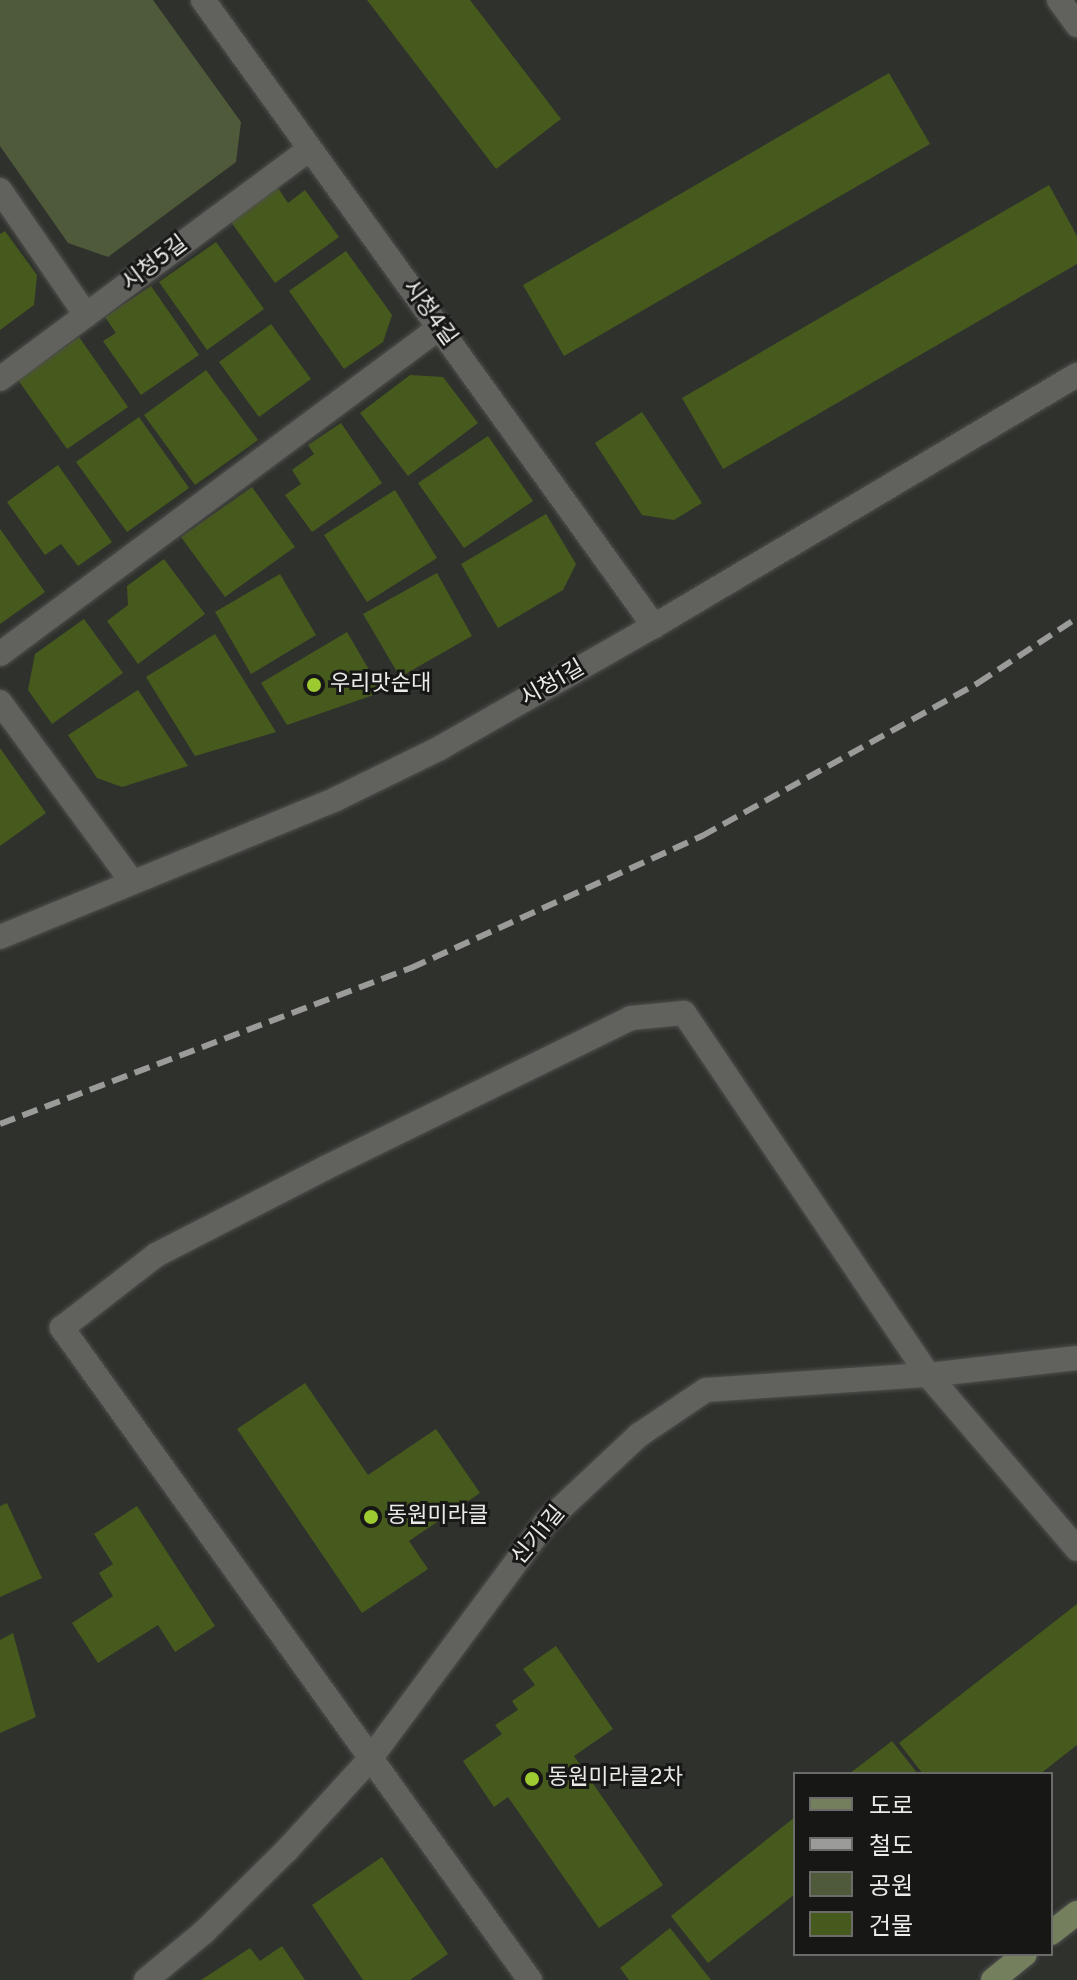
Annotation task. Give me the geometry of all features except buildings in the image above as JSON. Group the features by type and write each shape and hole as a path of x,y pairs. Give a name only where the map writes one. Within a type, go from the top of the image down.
{"street":[{"name":"시청4길","path":"203,0 654,626"},
{"path":"1059,0 1077,25"},
{"name":"시청5길","path":"0,379 310,149"},
{"path":"0,190 86,315"},
{"path":"0,654 439,328"},
{"name":"시청1길","path":"0,937 336,799 427,755 654,626 1077,375"},
{"path":"0,702 132,882"},
{"path":"530,1980 62,1328 156,1255 325,1168 631,1018 684,1013 928,1375 1077,1549"},
{"name":"신기1길","path":"146,1980 204,1932 287,1850 370,1759 545,1523 639,1435 706,1390 928,1375 1077,1358"},
{"path":"1053,1931 1077,1913"},
{"path":"993,1980 1023,1956"}],"green space":[{"path":"0,0 153,0 241,122 236,162 108,257 68,243 0,146"}],"railway":[{"path":"0,1124 411,968 702,836 978,683 1077,618"}],"place":[{"name":"우리맛순대","path":"314,685"},
{"name":"동원미라클","path":"371,1517"},
{"name":"동원미라클2차","path":"532,1779"}]}
